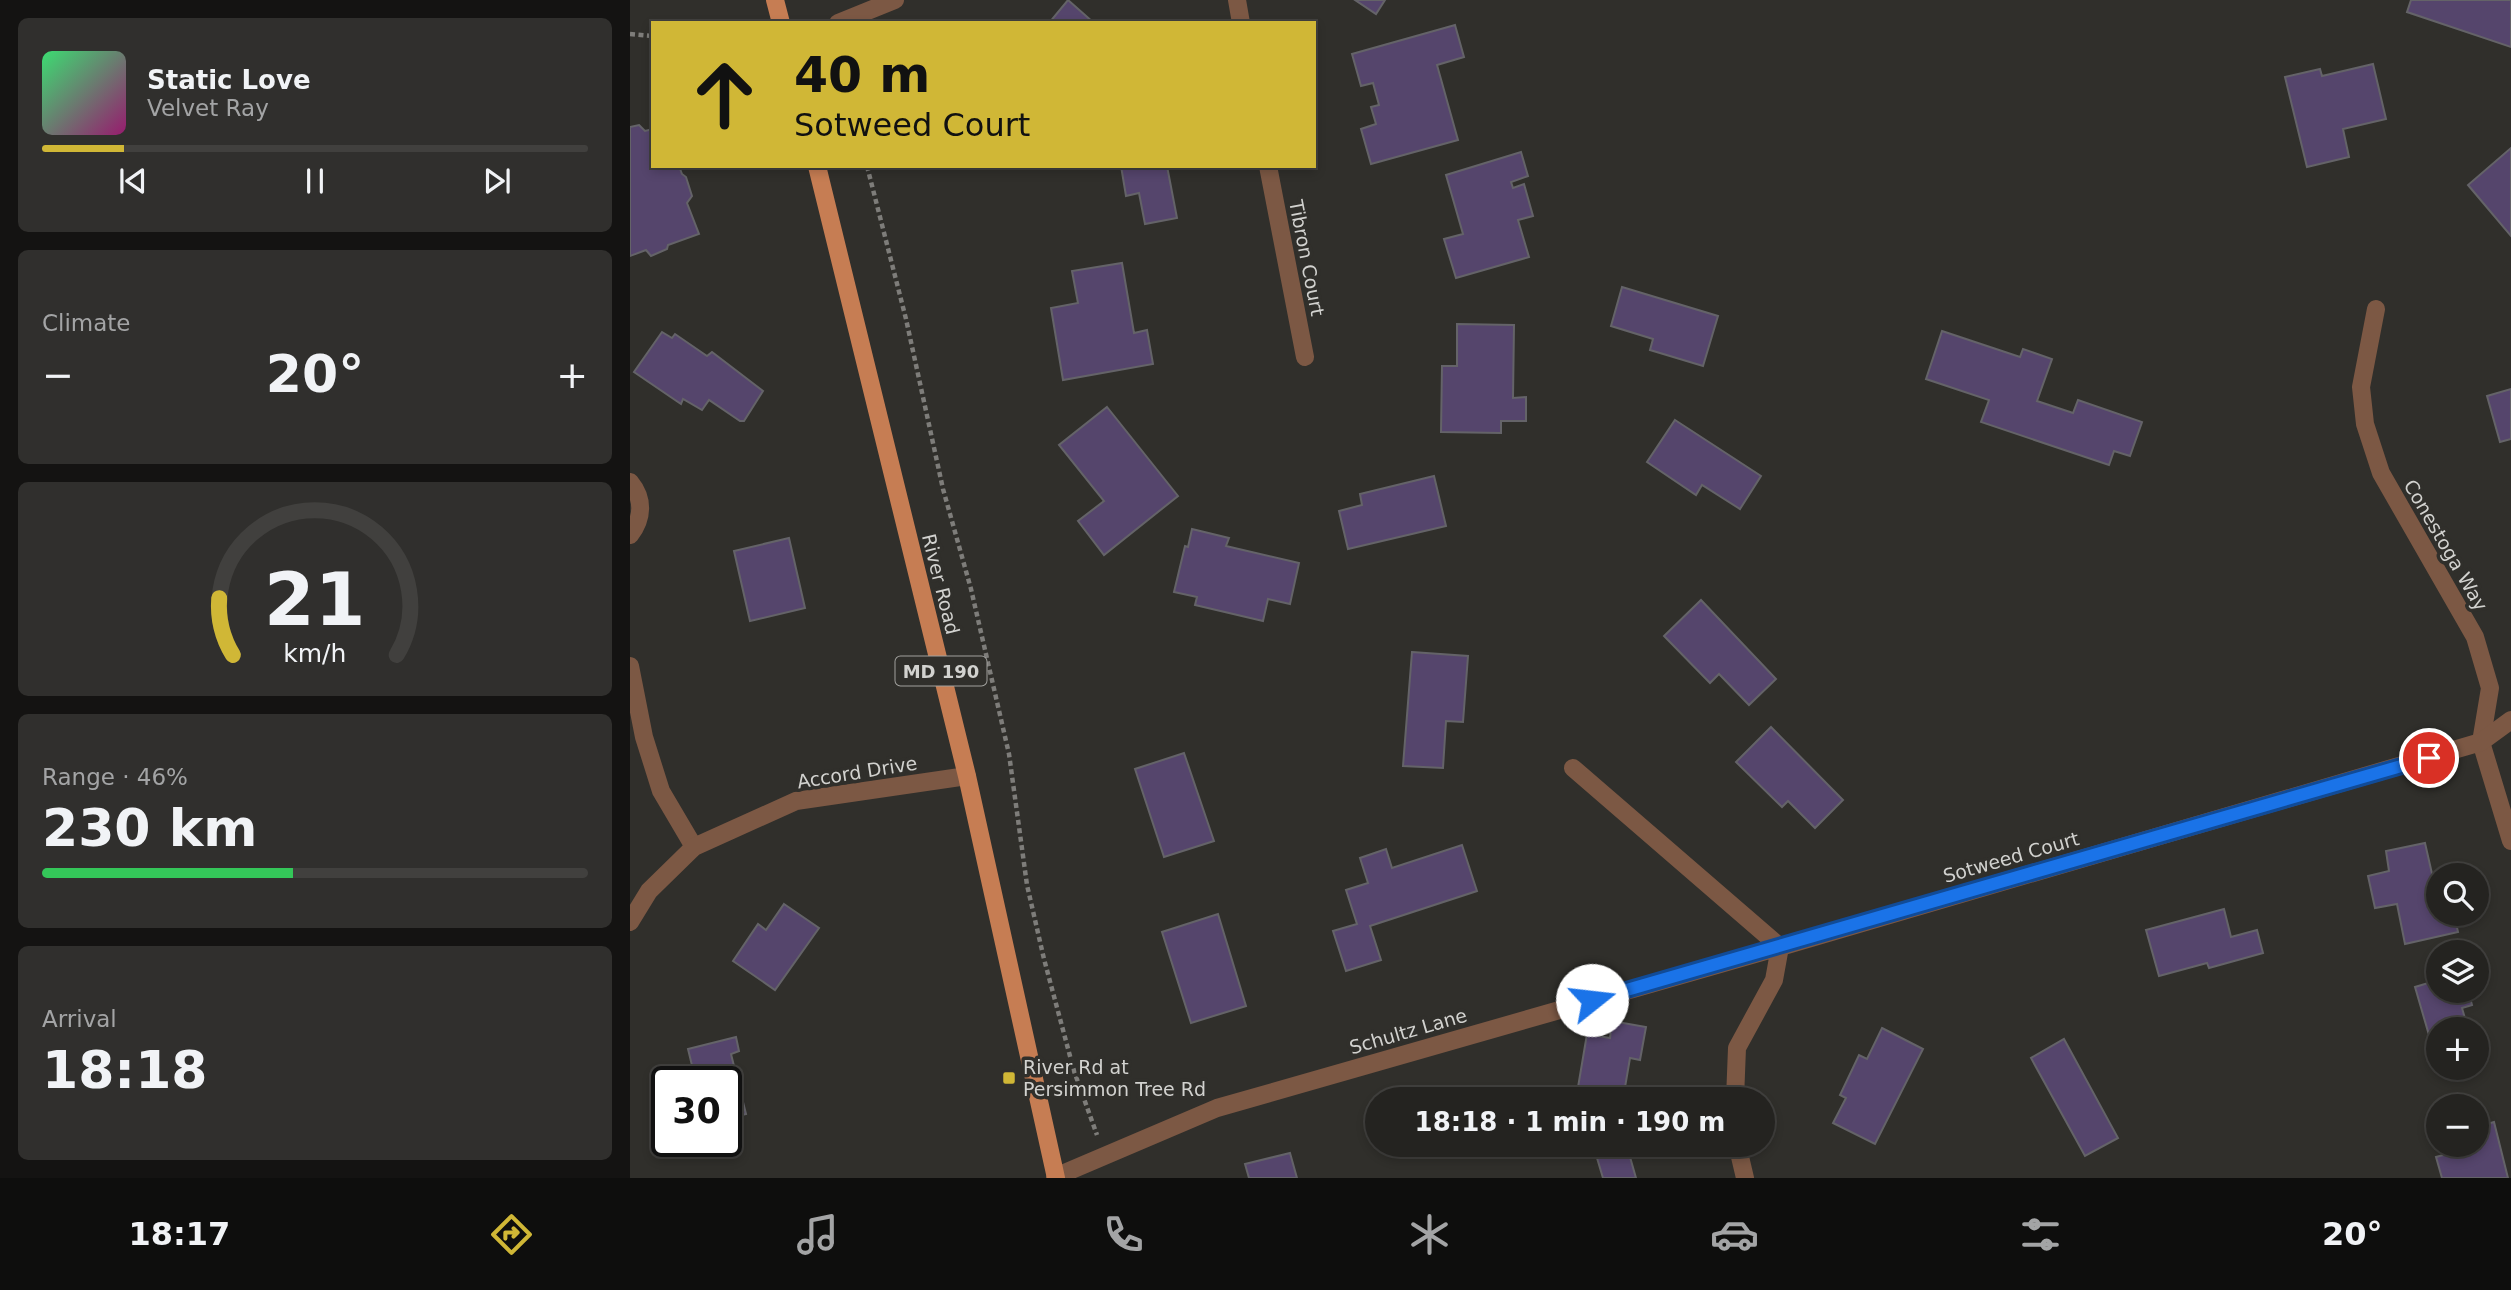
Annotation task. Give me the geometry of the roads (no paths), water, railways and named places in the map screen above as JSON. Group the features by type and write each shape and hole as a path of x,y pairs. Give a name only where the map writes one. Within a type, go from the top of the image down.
{"main road":[{"path":"775,0 780,21"},
{"name":"River Road","path":"817,168 967,776 1055,1178"}],"street":[{"path":"843,21 895,0"},
{"path":"1237,0 1241,21"},
{"name":"Tibron Court","path":"1268,168 1305,357"},
{"name":"Conestoga Way","path":"2376,309 2361,387 2365,424 2381,473 2475,637 2490,688 2481,743 2511,841"},
{"path":"630,482 639,496 641,510 638,523 630,535"},
{"path":"630,666 644,737 661,791 694,847"},
{"name":"Sotweed Court","path":"1780,947 2481,743 2511,720"},
{"path":"1573,768 1780,947 1774,980 1737,1048 1735,1087"},
{"name":"Accord Drive","path":"630,922 649,891 694,847 796,801 967,776"},
{"name":"Schultz Lane","path":"1055,1178 1217,1108 1780,947"},
{"path":"1740,1157 1745,1178"}],"place":[{"name":"River Rd at Persimmon Tree Rd","path":"1009,1078"}]}
